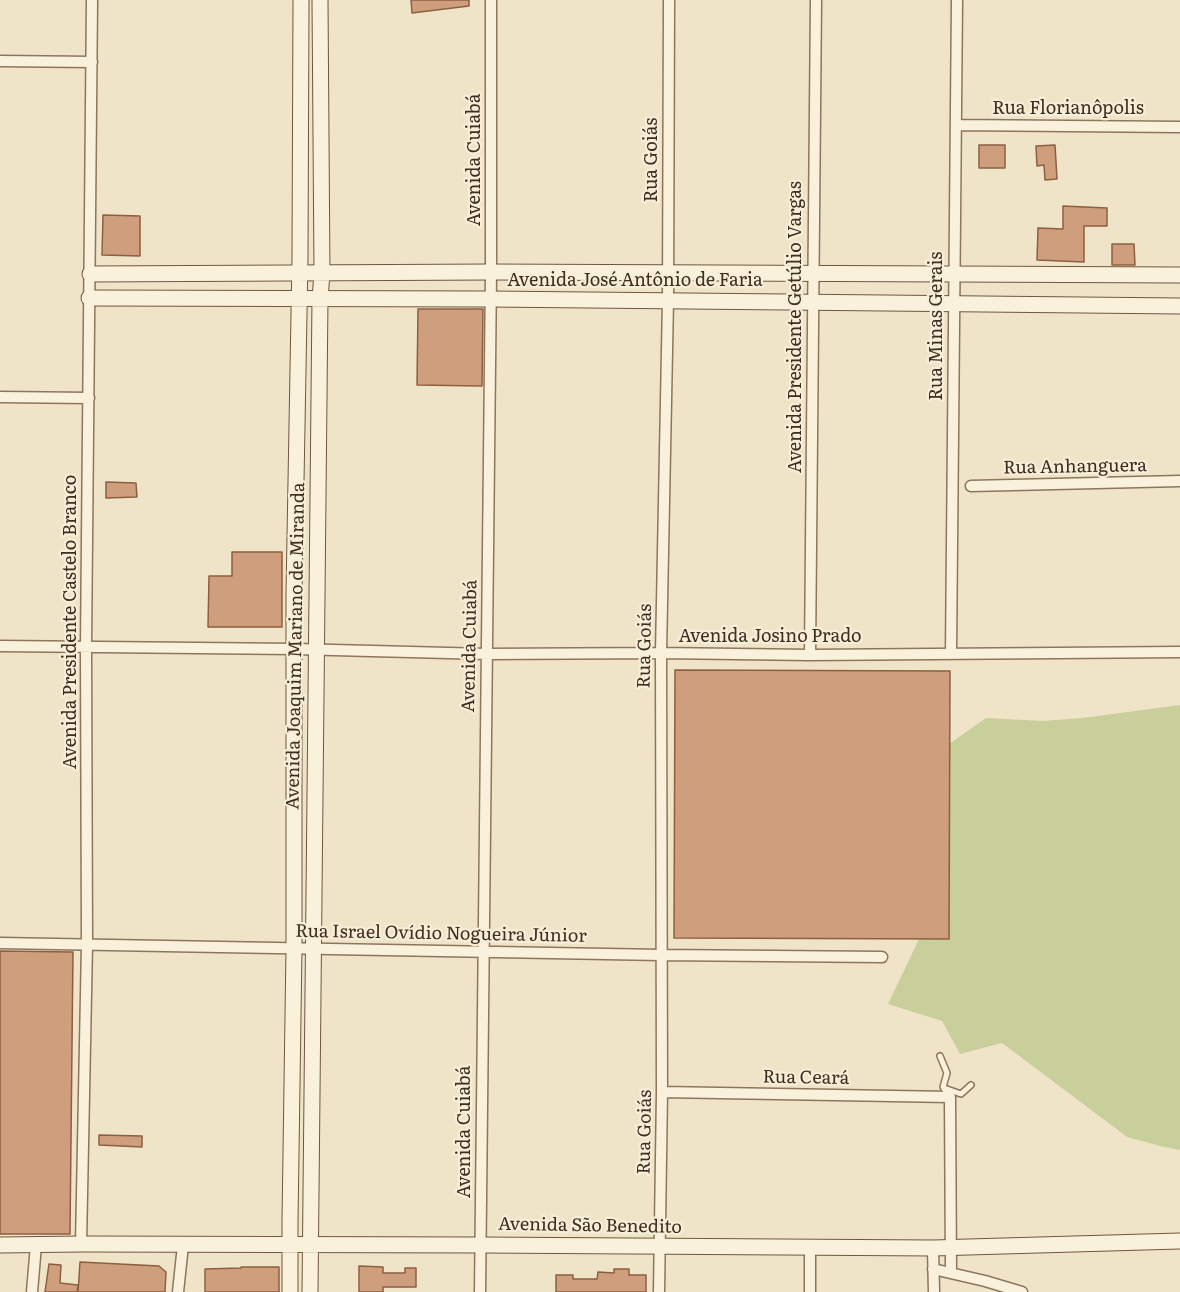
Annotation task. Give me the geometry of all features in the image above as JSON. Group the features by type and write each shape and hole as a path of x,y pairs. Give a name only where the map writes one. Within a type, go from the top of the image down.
{"street":[{"name":"Avenida Presidente Castelo Branco","path":"81,1244 87,944 86,647 92,0"},
{"name":"Avenida Joaquim Mariano de Miranda","path":"290,1292 302,0"},
{"name":"Avenida Joaquim Mariano de Miranda","path":"310,1292 317,529 322,274 320,0"},
{"name":"Avenida Cuiabá","path":"480,1292 491,272 491,0"},
{"name":"Rua Goiás","path":"659,1292 662,1092 661,653 668,300 669,0"},
{"name":"Avenida Presidente Getúlio Vargas","path":"810,655 816,0"},
{"name":"Rua Minas Gerais","path":"951,653 957,0"},
{"path":"0,61 92,62"},
{"name":"Rua Florianôpolis","path":"956,125 1180,127"},
{"name":"Avenida José Antônio de Faria","path":"90,274 491,272 1180,275"},
{"name":"Avenida José Antônio de Faria","path":"90,297 1180,306"},
{"path":"0,397 88,398"},
{"name":"Rua Anhanguera","path":"971,486 1180,481"},
{"path":"296,530 317,529"},
{"name":"Avenida Josino Prado","path":"0,646 295,649 487,654 810,655 1180,652"},
{"name":"Rua Israel Ovídio Nogueira Júnior","path":"0,943 882,957"},
{"name":"Rua Ceará","path":"662,1092 950,1097"},
{"path":"950,1097 951,1273"},
{"path":"291,1107 312,1107"},
{"name":"Avenida São Benedito","path":"0,1245 951,1248 1180,1241"},
{"path":"32,1292 36,1245"},
{"path":"178,1292 183,1245"},
{"path":"810,1248 810,1292"},
{"path":"933,1248 934,1292"},
{"path":"933,1269 1023,1292"}],"lane":[{"path":"940,1056 947,1073 943,1087"},
{"path":"943,1087 961,1094 971,1085"},
{"path":"943,1087 950,1097"}],"green space":[{"path":"1180,705 1180,1150 1127,1137 1002,1043 960,1054 942,1021 888,1004 919,939 949,939 949,744 986,718 1043,721"}],"building":[{"path":"411,0 469,0 469,6 412,13"},
{"path":"979,145 1005,145 1005,168 979,168"},
{"path":"1055,145 1057,179 1045,180 1044,165 1037,166 1036,146"},
{"path":"1063,206 1107,208 1107,226 1084,226 1084,262 1037,260 1038,228 1063,229"},
{"path":"103,215 140,216 140,256 102,255"},
{"path":"1112,244 1134,244 1135,265 1112,265"},
{"path":"418,309 483,309 482,386 417,385"},
{"path":"106,482 136,483 137,497 106,498"},
{"path":"232,552 282,552 282,627 208,627 209,576 232,576"},
{"path":"675,670 950,671 949,939 674,938"},
{"path":"0,951 73,952 70,1234 0,1234"},
{"path":"99,1135 142,1136 142,1147 99,1145"},
{"path":"80,1262 159,1266 166,1272 165,1292 78,1292"},
{"path":"49,1264 61,1265 60,1283 78,1285 77,1292 45,1292"},
{"path":"359,1266 383,1267 383,1273 405,1273 405,1268 416,1268 416,1287 383,1287 383,1292 359,1292"},
{"path":"279,1267 279,1292 205,1292 205,1269"},
{"path":"614,1269 629,1269 629,1275 646,1275 646,1292 556,1292 556,1275 573,1275 573,1279 597,1279 598,1272 614,1273"}]}
